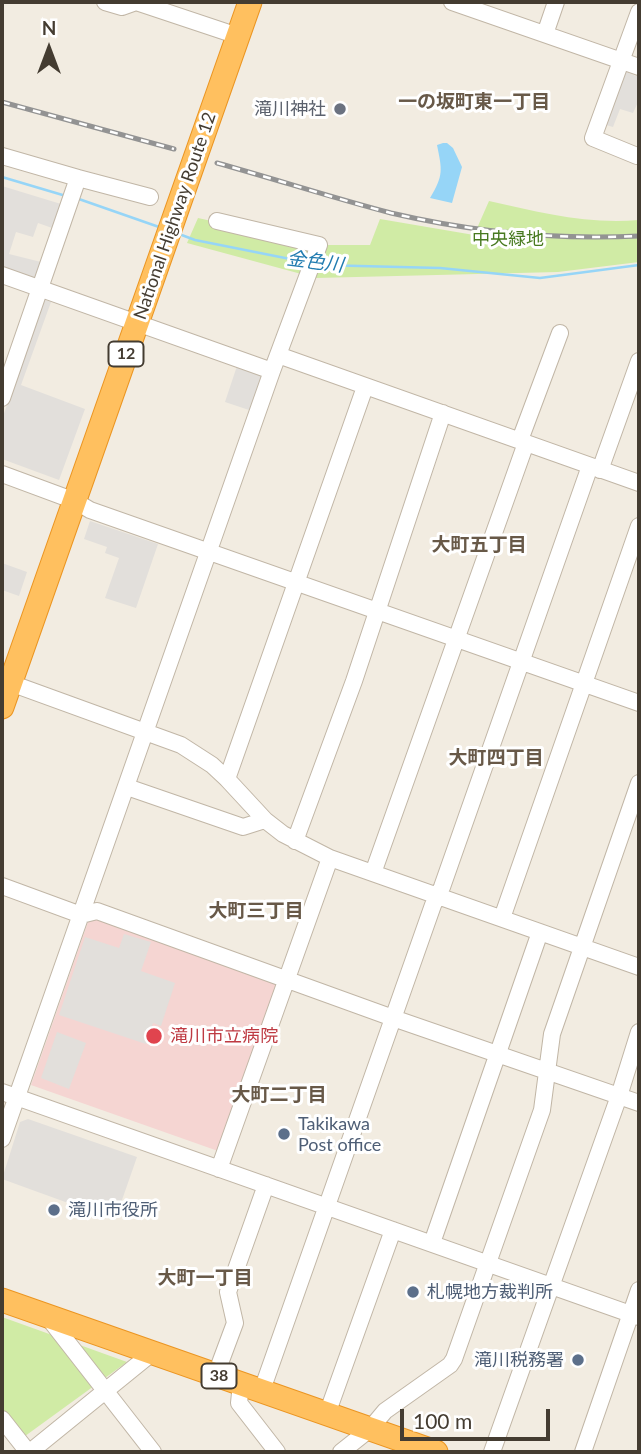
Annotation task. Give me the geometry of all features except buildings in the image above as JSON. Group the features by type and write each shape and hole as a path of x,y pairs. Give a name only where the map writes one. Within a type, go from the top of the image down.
{"highway":[{"name":"National Highway Route 12","path":"2,707 6,682 75,501 250,2"},
{"name":"38","path":"2,1300 370,1429 407,1447 436,1452"}],"street":[{"path":"105,2 122,7 136,2 238,36"},
{"path":"452,2 639,67"},
{"path":"545,34 556,2"},
{"path":"638,156 593,138 639,12"},
{"path":"2,156 150,197"},
{"path":"2,398 78,178"},
{"path":"2,1139 9,1094 81,915 272,371 319,245 217,221"},
{"path":"2,275 272,371"},
{"path":"373,873 456,640 560,333"},
{"path":"278,355 639,483"},
{"path":"277,1452 239,1403 251,1387 326,1207 521,662 639,361"},
{"path":"227,779 365,387"},
{"path":"295,841 354,681 443,413"},
{"path":"2,474 75,501 90,510 209,553 639,703"},
{"path":"502,918 639,526"},
{"path":"6,682 181,746 212,765 265,820 295,841 330,858 639,967"},
{"path":"341,1452 370,1429 384,1410 454,1359 542,1110 552,1034 639,783"},
{"path":"127,787 243,827 265,820"},
{"path":"219,1169 330,858"},
{"path":"2,886 81,915 97,911 639,1103"},
{"path":"432,1244 540,932"},
{"path":"492,1452 619,1096 639,1032"},
{"path":"9,1094 635,1315"},
{"path":"216,1374 235,1323 228,1292 266,1185"},
{"path":"327,1414 393,1230"},
{"path":"583,1452 635,1315 639,1290"},
{"path":"47,1315 153,1452"},
{"path":"2,1419 29,1452 152,1353"}],"shaded area":[{"path":"626,72 639,77 639,100 633,113 620,109 613,127 606,125"},
{"path":"2,186 61,204 55,229 38,223 33,237 16,232 9,254 41,262 35,278 2,267"},
{"path":"45,300 51,302 21,385 85,409 59,480 2,459 2,419"},
{"path":"237,366 264,376 252,411 225,402"},
{"path":"90,521 158,544 136,608 105,598 119,558 105,553 107,547 84,539"},
{"path":"2,563 27,572 19,596 2,590"},
{"name":"滝川市立病院","path":"94,917 274,983 277,987 218,1151 31,1085 89,919"},
{"path":"124,934 151,942 141,971 175,983 161,1026 153,1023 146,1044 59,1015 85,937 119,948"},
{"path":"57,1032 86,1043 69,1089 41,1078"},
{"path":"28,1119 137,1157 115,1220 2,1179 20,1122"}],"green space":[{"name":"中央緑地","path":"489,201 582,219 639,220 639,262 558,272 316,278 187,243 198,218 319,245 370,245 380,219 474,235"},
{"path":"2,1317 127,1362 21,1439 2,1414"}],"water":[{"path":"443,143 453,148 462,167 452,203 430,198 441,172 437,145"}],"waterway":[{"name":"金色川","path":"2,177 66,196"},
{"name":"金色川","path":"76,198 159,227"},
{"name":"金色川","path":"179,234 195,240 305,262"},
{"name":"金色川","path":"319,265 440,268 540,278 639,265"}],"railway":[{"path":"2,102 174,149"},
{"path":"217,163 422,220 514,233 577,237 639,236"}],"place":[{"name":"滝川神社","path":"340,109"},
{"name":"滝川市立病院","path":"154,1036"},
{"name":"Takikawa Post office","path":"284,1134"},
{"name":"滝川市役所","path":"54,1210"},
{"name":"札幌地方裁判所","path":"413,1292"},
{"name":"滝川税務署","path":"578,1360"}],"district":[{"name":"一の坂町東一丁目","path":"474,102"},
{"name":"大町五丁目","path":"479,545"},
{"name":"大町四丁目","path":"496,758"},
{"name":"大町三丁目","path":"256,911"},
{"name":"大町二丁目","path":"279,1095"},
{"name":"大町一丁目","path":"205,1278"}]}
